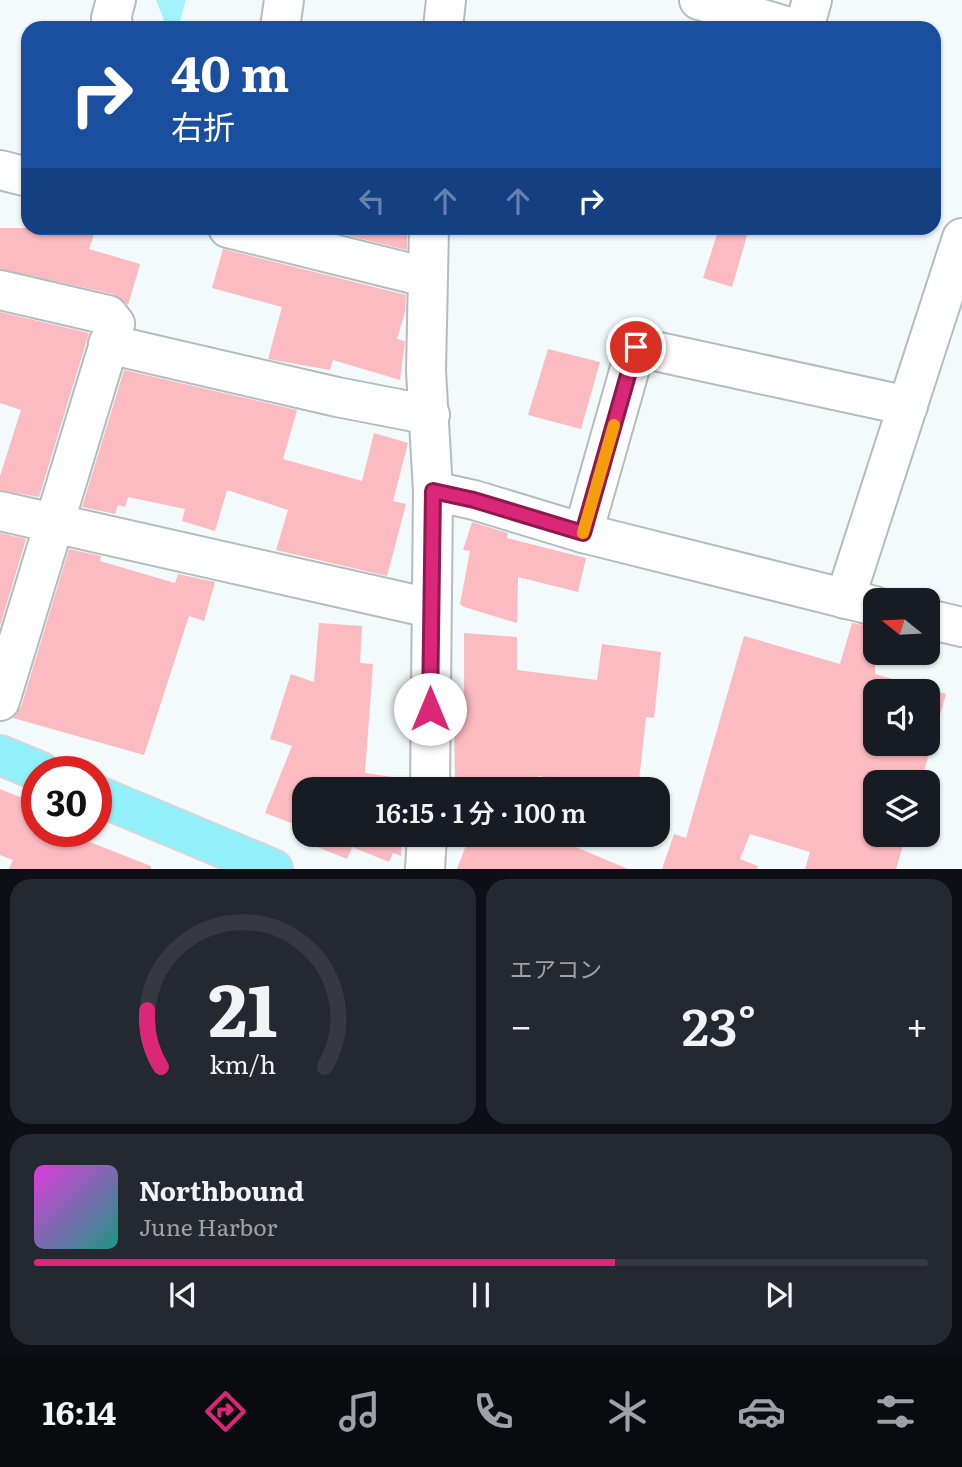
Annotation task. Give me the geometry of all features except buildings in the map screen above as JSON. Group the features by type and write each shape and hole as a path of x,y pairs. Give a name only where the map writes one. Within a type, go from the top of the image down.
{"main road":[{"path":"0,755 21,764"},
{"path":"112,802 274,869"}],"street":[{"path":"112,21 116,0"},
{"path":"281,21 284,0"},
{"path":"444,21 446,0"},
{"path":"699,0 769,21"},
{"path":"806,21 812,0"},
{"path":"0,170 21,175"},
{"path":"256,235 426,277"},
{"path":"429,235 426,277 433,491 430,608 437,777"},
{"path":"433,491 474,500 583,533 860,602 908,406 962,238"},
{"path":"0,290 108,315 115,324 0,701"},
{"path":"108,344 337,397 430,415"},
{"path":"583,533 636,347 908,406"},
{"path":"0,511 430,608"},
{"path":"940,622 962,627"},
{"path":"425,869 426,847"}],"shaded area":[{"path":"156,0 186,0 180,21 164,21"}],"slow traffic":[{"path":"583,533 614,425"}],"route":[{"path":"430,709 433,491 474,500 583,533 636,347"}]}
